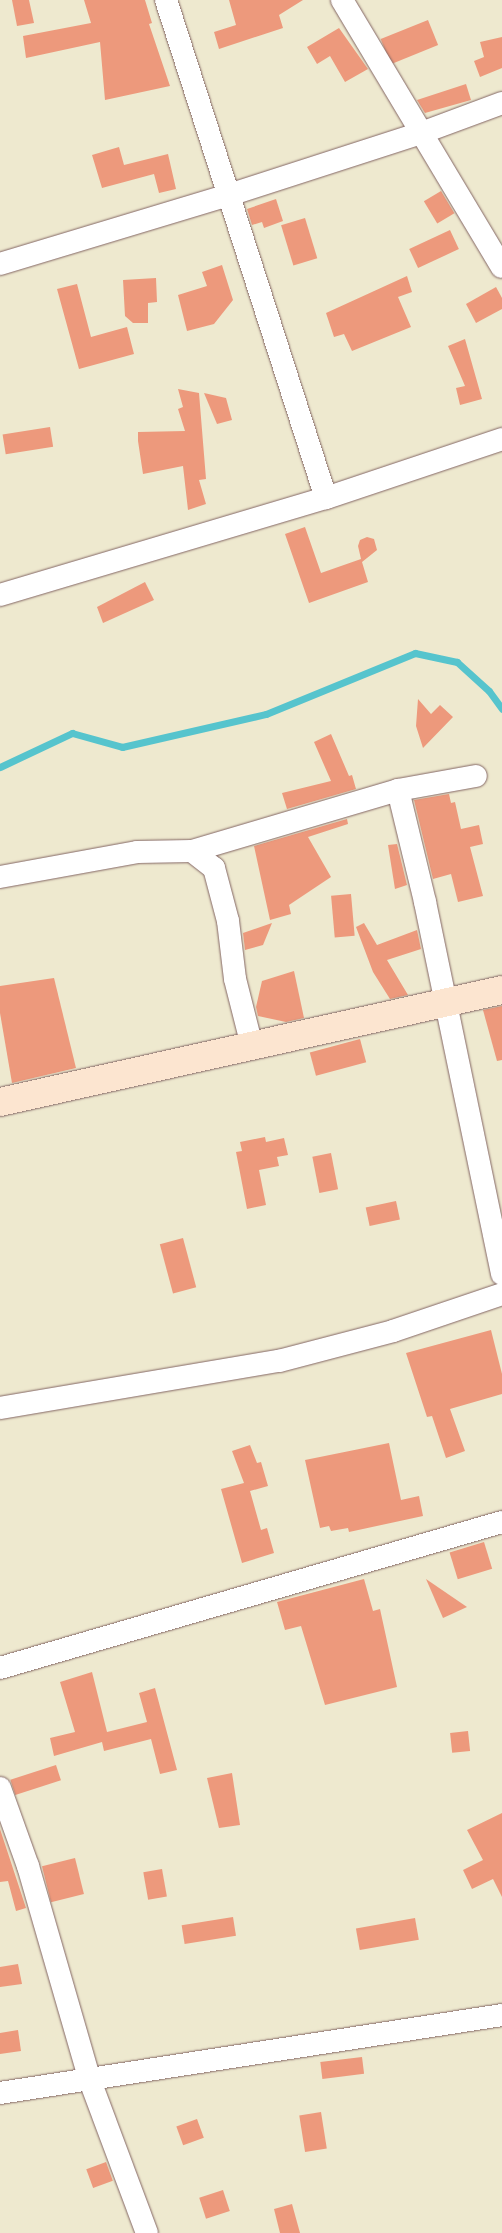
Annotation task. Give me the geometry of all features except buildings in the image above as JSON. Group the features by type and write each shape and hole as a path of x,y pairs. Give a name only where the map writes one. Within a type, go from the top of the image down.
{"street":[{"path":"166,0 326,498"},
{"path":"342,0 424,132 502,267"},
{"path":"0,264 229,195 424,132 502,103"},
{"path":"0,595 326,498 502,438"},
{"path":"0,877 137,852 192,852 398,790 476,776"},
{"path":"398,790 446,1002 502,1274"},
{"path":"192,852 214,868 228,921 235,979 252,1046"},
{"path":"0,1102 502,990"},
{"path":"0,1408 279,1361 393,1330 502,1294"},
{"path":"0,1668 502,1522"},
{"path":"0,1788 28,1866 89,2078 147,2233"},
{"path":"0,2093 502,2015"}],"waterway":[{"path":"0,767 72,733 122,747 266,714 415,653 457,662 489,691 502,709"}]}
